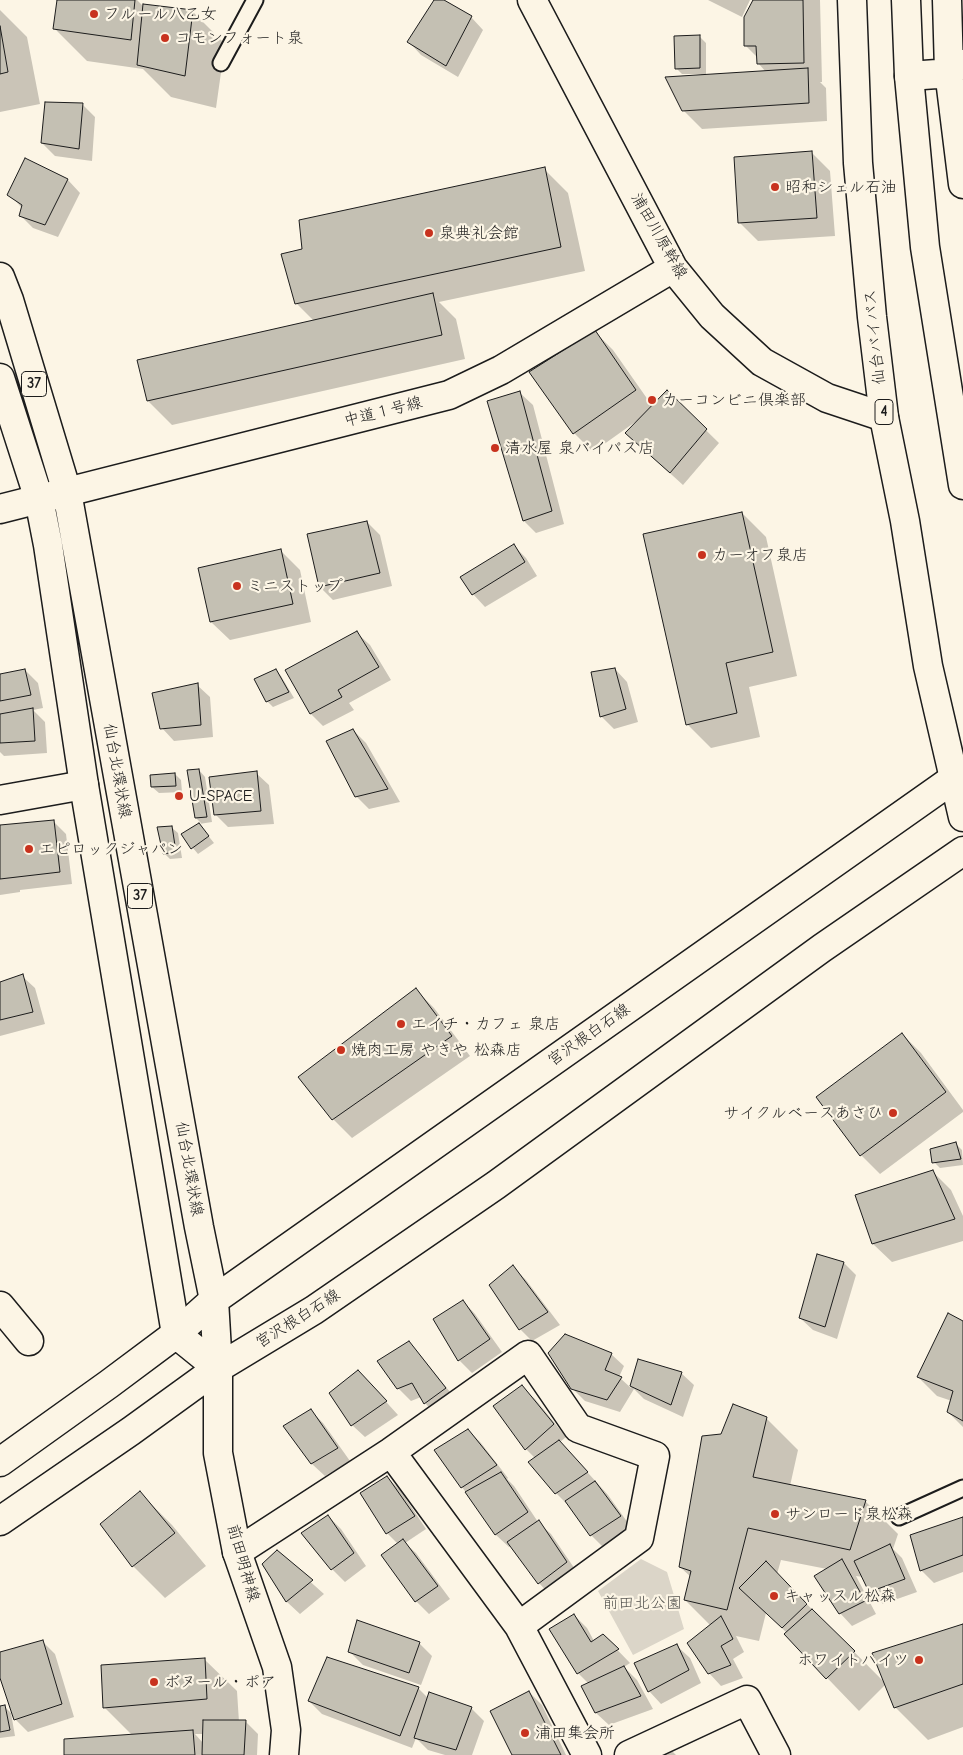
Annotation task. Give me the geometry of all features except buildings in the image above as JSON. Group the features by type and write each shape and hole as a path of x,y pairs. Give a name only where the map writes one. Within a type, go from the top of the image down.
{"main road":[{"name":"浦田川原幹線","path":"532,0 673,268 712,316 762,362 827,398 884,417"},
{"name":"仙台バイパス","path":"852,0 858,163 872,317 884,417 904,521 928,666 959,774 963,817"},
{"path":"906,0 909,76 925,247 963,485"},
{"path":"947,0 956,67 963,184"},
{"path":"909,76 956,67"},
{"name":"中道１号線","path":"0,509 449,395 501,370 673,268"},
{"name":"仙台北環状線","path":"0,277 9,300 67,492 199,1227 214,1300 218,1368"},
{"name":"仙台北環状線","path":"0,378 39,499 49,549 84,785 176,1334"},
{"name":"宮沢根白石線","path":"0,1462 176,1334 214,1300 959,774"},
{"path":"0,800 84,785"},
{"name":"宮沢根白石線","path":"0,1521 131,1431 218,1368 314,1310 496,1185 822,948 963,851"},
{"path":"0,1306 29,1341"},
{"path":"176,1334 218,1368"},
{"path":"237,1552 391,1452 528,1355 578,1428 655,1456 639,1538 519,1626"},
{"name":"前田明神線","path":"218,1368 218,1453 237,1552 276,1667 286,1730 284,1755"},
{"path":"391,1452 519,1626 587,1755"},
{"path":"629,1755 747,1700 776,1755"}],"lane":[{"path":"221,63 255,0"},
{"path":"899,1517 963,1488"}],"green space":[{"name":"前田北公園","path":"641,1559 667,1572 684,1629 633,1655 598,1591"}],"place":[{"name":"フルール八乙女","path":"94,14"},
{"name":"コモンフォート泉","path":"165,38"},
{"name":"昭和シェル石油","path":"775,187"},
{"name":"泉典礼会館","path":"429,233"},
{"name":"カーコンビニ倶楽部","path":"652,400"},
{"name":"清水屋 泉バイパス店","path":"495,448"},
{"name":"カーオフ泉店","path":"702,555"},
{"name":"ミニストップ","path":"237,586"},
{"name":"U-SPACE","path":"179,796"},
{"name":"エピロックジャパン","path":"29,849"},
{"name":"エイチ・カフェ 泉店","path":"401,1024"},
{"name":"焼肉工房 やきや 松森店","path":"341,1050"},
{"name":"サイクルベースあさひ","path":"893,1113"},
{"name":"サンロード泉松森","path":"775,1514"},
{"name":"キャッスル松森","path":"774,1596"},
{"name":"ホワイトハイツ","path":"919,1660"},
{"name":"ボヌール・ポア","path":"154,1682"},
{"name":"浦田集会所","path":"525,1733"}]}
